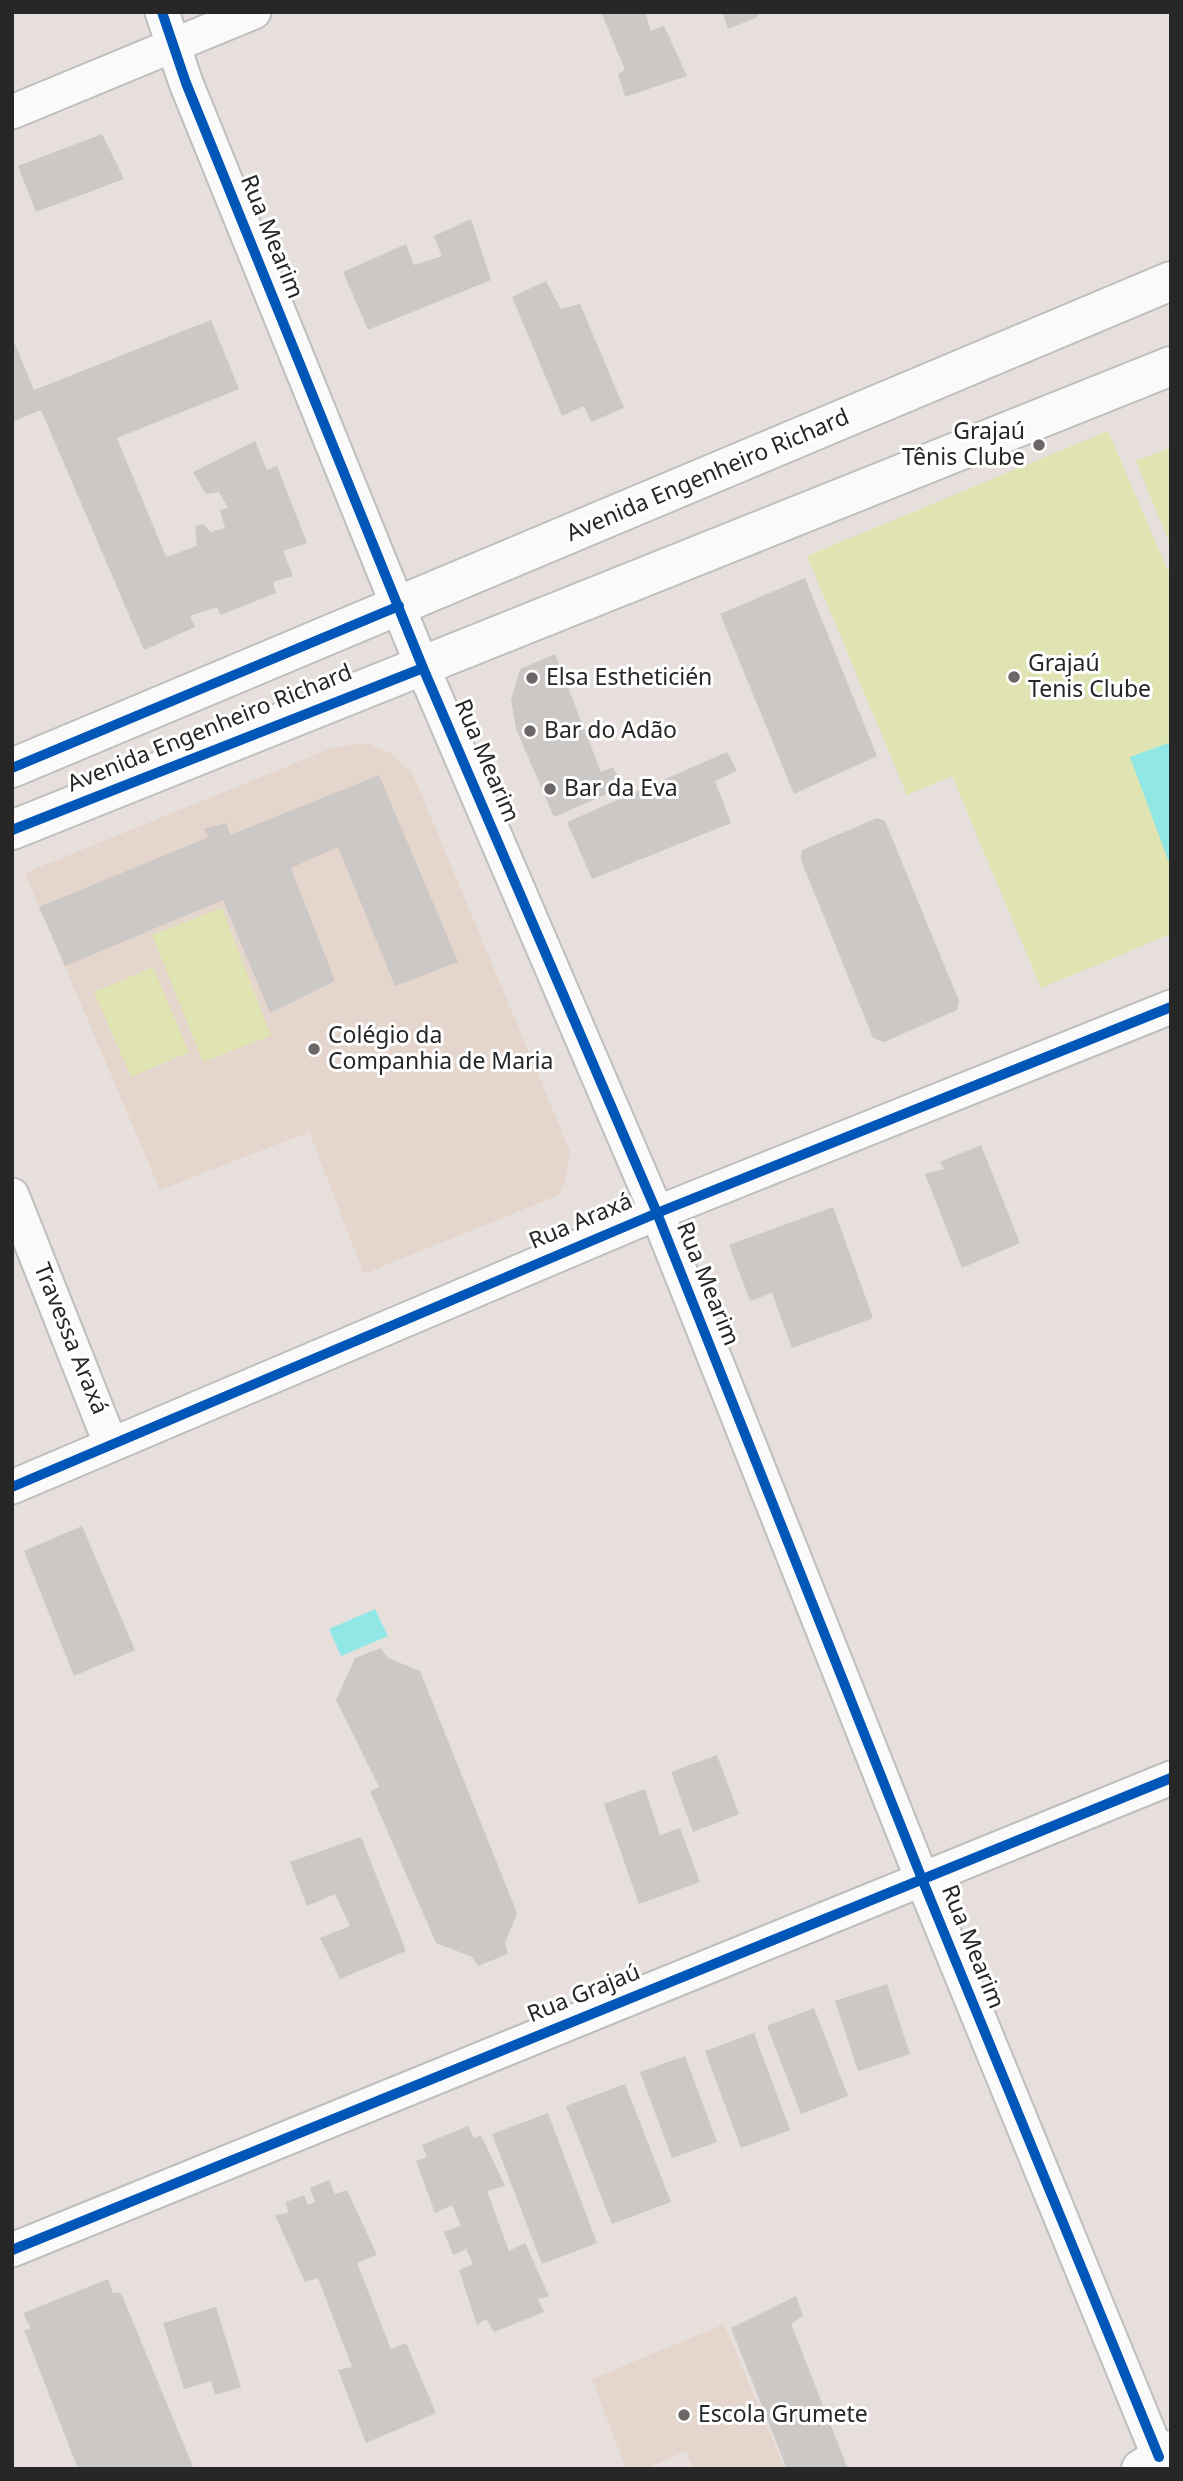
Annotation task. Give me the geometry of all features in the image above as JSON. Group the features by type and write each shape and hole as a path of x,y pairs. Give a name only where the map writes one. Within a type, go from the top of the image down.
{"street":[{"name":"Rua Mearim","path":"162,12 186,83 423,668 657,1213 922,1879 1159,2461"},
{"path":"12,112 254,12"},
{"name":"Avenida Engenheiro Richard","path":"12,768 1171,281"},
{"name":"Avenida Engenheiro Richard","path":"12,830 423,668 1171,366"},
{"name":"Rua Araxá","path":"12,1487 657,1213 1171,1007"},
{"name":"Travessa Araxá","path":"12,1195 111,1445"},
{"name":"Rua Grajaú","path":"12,2250 1171,1778"}],"shaded area":[{"name":"Colégio da Companhia de Maria","path":"367,743 390,753 412,772 570,1151 566,1179 559,1195 364,1274 309,1132 160,1190 25,873 332,748"},
{"name":"Escola Grumete","path":"724,2324 785,2469 694,2469 686,2451 644,2469 626,2469 592,2379"}],"green space":[{"name":"Grajaú Tenis Clube","path":"1108,431 1171,578 1171,934 1041,988 952,776 907,795 807,556"},
{"path":"1171,447 1171,547 1136,461"},
{"path":"222,908 271,1036 203,1062 152,935"},
{"path":"153,967 189,1052 131,1077 94,992"}],"water":[{"path":"1171,742 1171,868 1130,757"},
{"path":"375,1609 388,1636 341,1656 329,1629"}],"building":[{"path":"601,12 645,12 651,31 664,26 687,76 625,97 618,74 625,70"},
{"path":"722,12 757,12 758,17 728,29"},
{"path":"102,134 124,179 36,212 18,166"},
{"path":"471,219 491,280 368,330 343,272 406,244 414,265 442,256 434,236"},
{"path":"546,281 561,309 580,304 624,408 591,422 584,406 562,416 512,297"},
{"path":"211,320 239,389 117,438 166,557 197,546 195,526 203,524 211,532 225,528 220,510 228,508 219,492 206,494 193,472 255,441 267,470 277,466 307,543 283,551 293,576 273,582 276,593 221,615 217,607 190,616 195,627 144,650 41,410 12,422 12,337 34,390"},
{"path":"805,578 877,756 794,794 720,614"},
{"path":"555,654 601,772 613,767 623,787 554,817 516,729 511,700 520,669"},
{"path":"727,752 737,771 715,781 731,823 592,879 567,822"},
{"path":"379,775 458,962 395,986 338,847 291,868 335,981 270,1013 223,900 65,966 39,907 209,837 204,829 226,823 230,835"},
{"path":"877,818 885,821 959,1001 957,1010 884,1042 873,1038 801,860 802,850"},
{"path":"981,1145 1020,1243 962,1268 925,1174 944,1169 940,1162"},
{"path":"833,1207 873,1318 792,1348 772,1293 750,1301 729,1245"},
{"path":"82,1526 135,1650 74,1676 24,1551"},
{"path":"381,1648 388,1658 420,1671 517,1913 505,1943 508,1954 478,1966 472,1957 436,1943 370,1791 379,1787 336,1700 355,1658"},
{"path":"717,1755 739,1814 693,1832 671,1772"},
{"path":"645,1789 660,1835 680,1828 700,1882 639,1904 604,1804"},
{"path":"361,1837 406,1951 340,1979 320,1938 350,1926 335,1894 307,1906 290,1862"},
{"path":"887,1984 910,2054 858,2071 835,2001"},
{"path":"814,2008 848,2096 801,2114 767,2026"},
{"path":"754,2033 790,2130 741,2148 705,2051"},
{"path":"685,2056 717,2142 672,2158 640,2072"},
{"path":"625,2084 671,2202 612,2224 566,2106"},
{"path":"548,2113 597,2243 542,2264 492,2134"},
{"path":"468,2126 474,2138 481,2135 505,2186 487,2191 509,2251 525,2243 549,2296 538,2299 544,2312 494,2332 486,2319 477,2325 459,2270 473,2264 466,2249 453,2255 444,2232 461,2226 452,2205 435,2213 416,2161 427,2157 422,2145"},
{"path":"329,2180 335,2194 347,2190 377,2255 357,2263 391,2349 406,2343 436,2413 366,2443 338,2370 352,2367 318,2278 305,2282 275,2215 288,2213 286,2202 304,2195 308,2205 315,2202 310,2188"},
{"path":"108,2279 113,2293 121,2293 194,2469 78,2469 24,2330 31,2329 23,2313"},
{"path":"796,2296 803,2316 791,2324 848,2469 787,2469 731,2328"},
{"path":"216,2307 241,2387 215,2395 211,2381 184,2389 163,2323"}],"cycle path":[{"path":"162,12 186,83 423,668 657,1213 922,1879 1159,2457"},
{"path":"12,768 399,606"},
{"path":"12,830 423,668"},
{"path":"12,1487 657,1213 1171,1007"},
{"path":"12,2250 1171,1778"}],"place":[{"name":"Grajaú Tênis Clube","path":"1039,445"},
{"name":"Grajaú Tenis Clube","path":"1014,677"},
{"name":"Elsa Estheticién","path":"532,678"},
{"name":"Bar do Adão","path":"530,731"},
{"name":"Bar da Eva","path":"550,789"},
{"name":"Colégio da Companhia de Maria","path":"314,1049"},
{"name":"Escola Grumete","path":"684,2415"}]}
